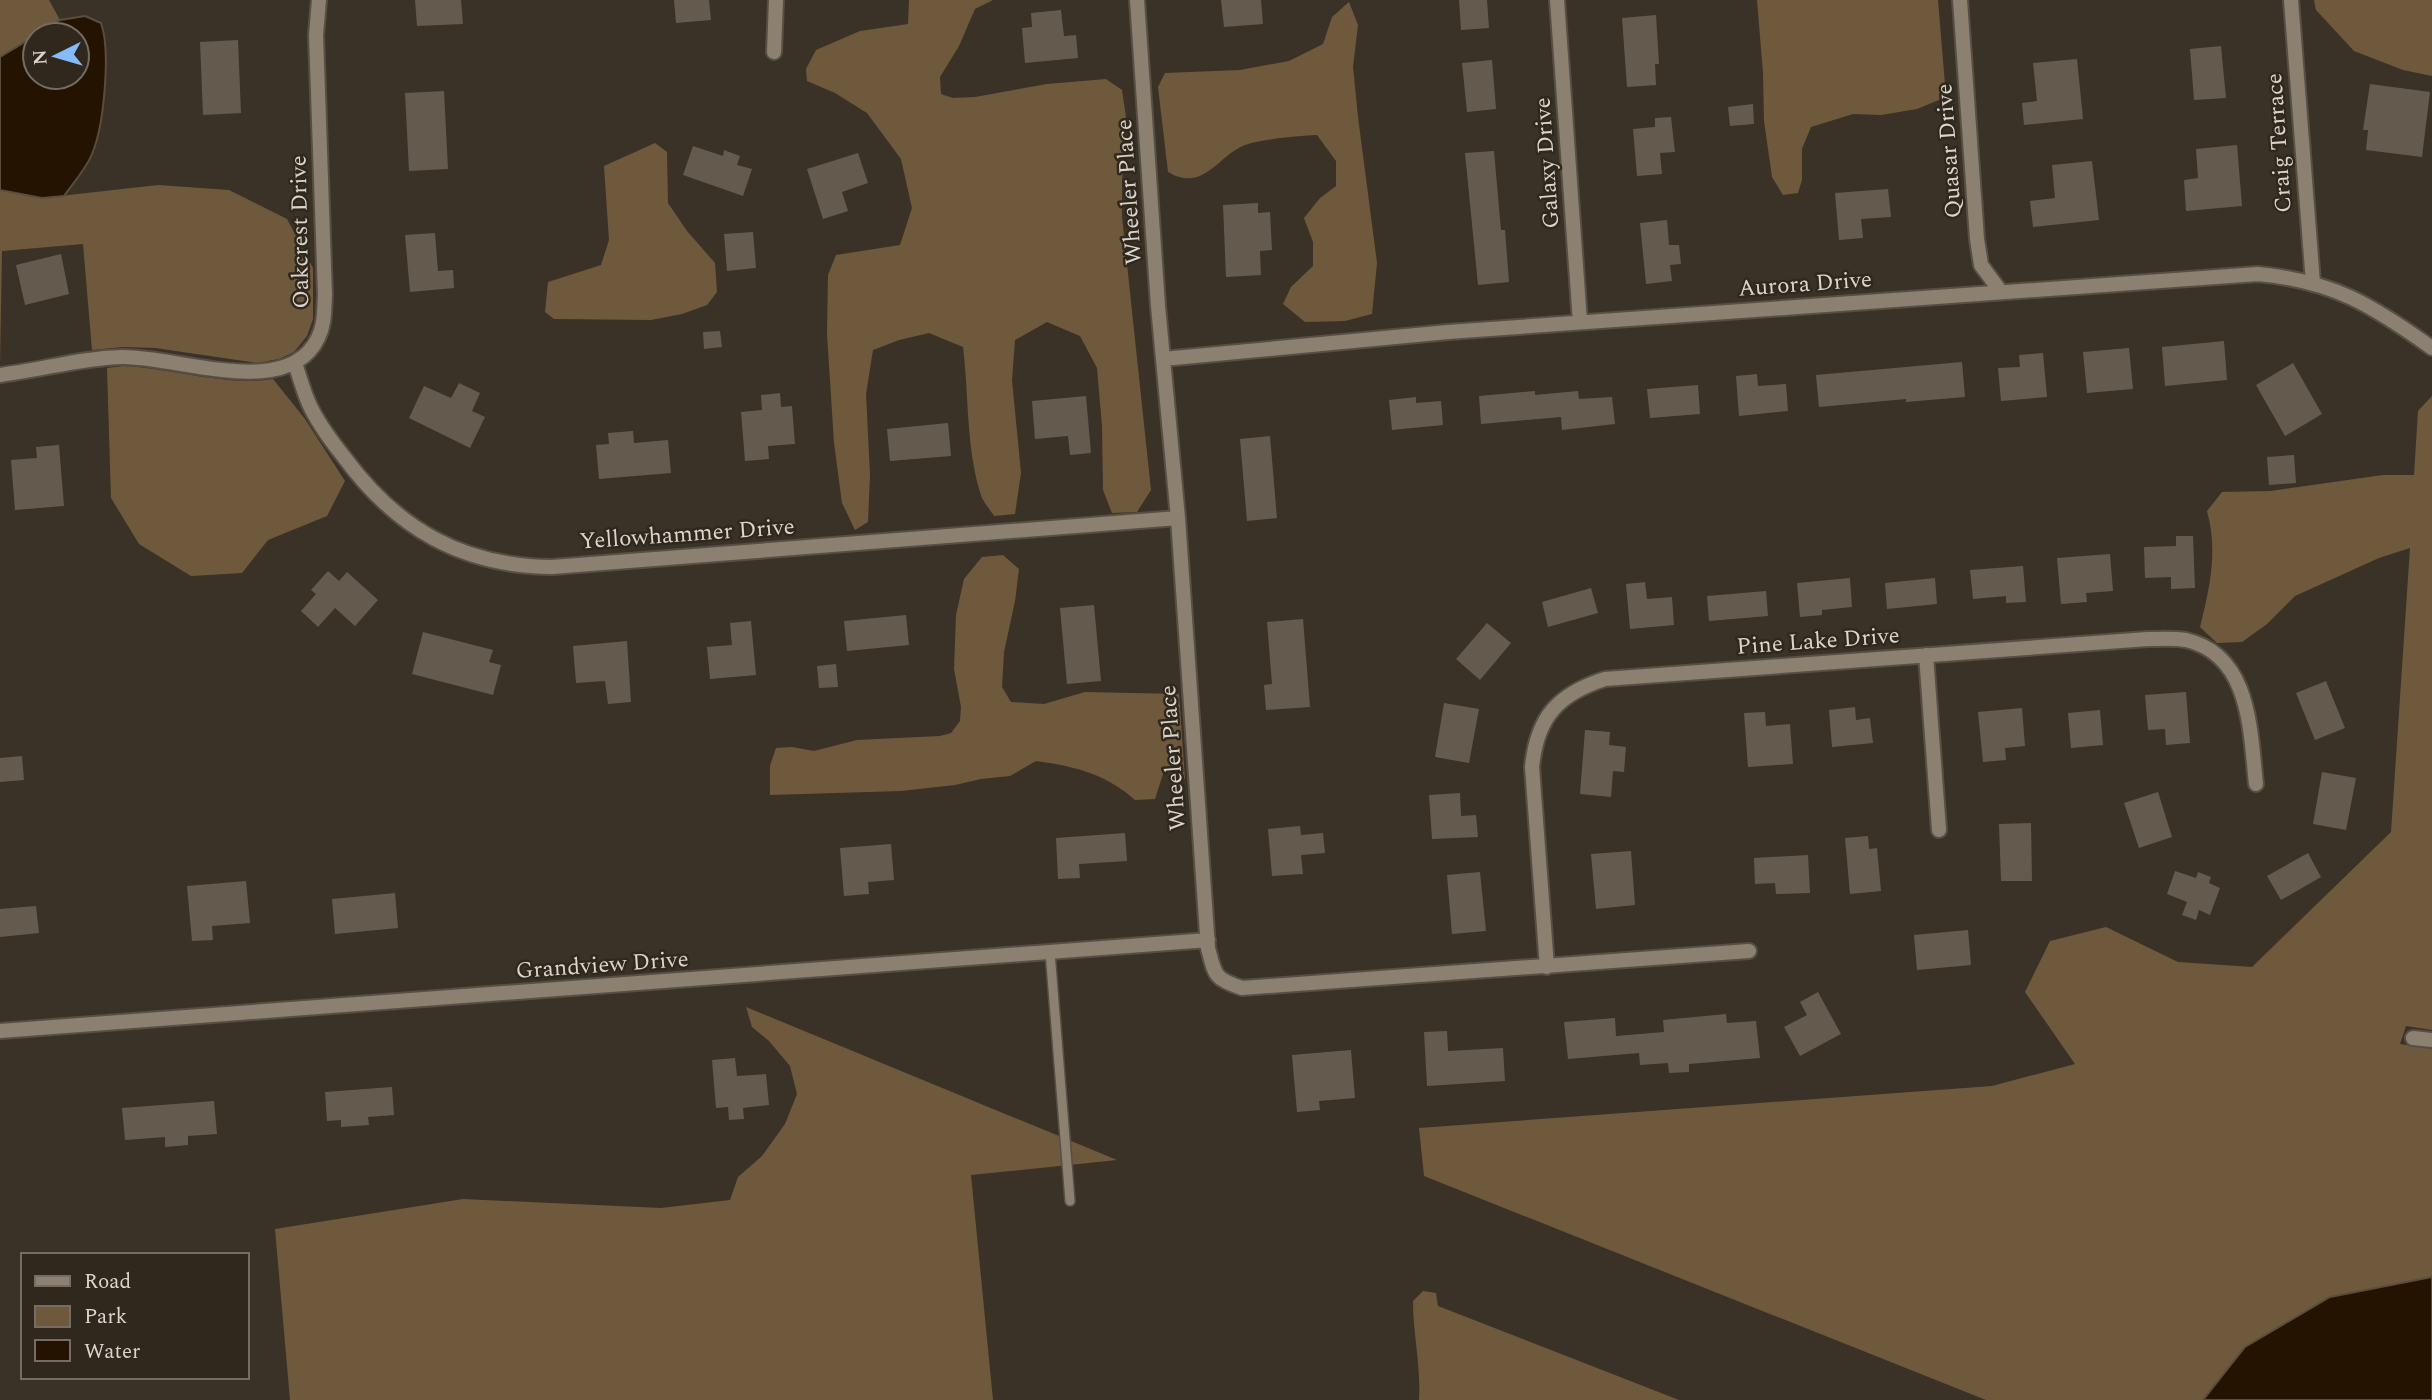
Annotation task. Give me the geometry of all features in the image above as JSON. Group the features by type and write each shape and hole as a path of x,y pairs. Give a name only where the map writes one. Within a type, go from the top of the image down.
{"street":[{"name":"Oakcrest Drive","path":"295,363 302,359 317,340 324,320 316,35 319,0"},
{"path":"774,52 776,0"},
{"name":"Wheeler Place","path":"1137,0 1208,940 1214,971 1223,982 1242,988 1749,950"},
{"name":"Galaxy Drive","path":"1557,0 1580,322"},
{"name":"Quasar Drive","path":"1959,0 1977,239 1981,265 2001,292"},
{"name":"Craig Terrace","path":"2291,0 2313,283"},
{"name":"Aurora Drive","path":"1163,359 1448,332 2258,274 2289,277 2347,294 2432,348"},
{"path":"0,374 26,372 84,360 123,357 154,358 258,373 295,363"},
{"name":"Yellowhammer Drive","path":"295,363 311,407 327,435 377,497 393,512 453,549 504,564 552,566 1178,518"},
{"name":"Pine Lake Drive","path":"1547,967 1532,767 1534,743 1548,715 1562,699 1581,687 1605,679 2148,639 2188,641 2207,649 2226,664 2238,682 2246,706 2256,784"},
{"path":"1926,655 1939,830"},
{"name":"Grandview Drive","path":"0,1031 1208,940"},
{"path":"2413,1038 2432,1040"}],"lane":[{"path":"1051,952 1070,1200"}],"green space":[{"path":"0,0 49,0 60,20 21,21 21,44 0,57"},
{"path":"909,0 993,0 975,9 959,46 940,77 941,94 953,98 975,97 1047,84 1106,79 1122,90 1127,124 1122,217 1151,490 1137,512 1112,513 1103,490 1102,426 1097,368 1080,336 1047,322 1015,340 1012,380 1021,473 1015,514 994,516 981,495 970,438 963,347 929,333 873,350 866,394 870,475 868,522 855,530 842,503 834,443 827,334 828,275 836,255 900,245 912,208 901,159 867,113 835,93 807,81 806,69 816,50 860,31 908,24"},
{"path":"1757,0 1938,0 1946,97 1917,109 1881,115 1853,114 1811,127 1802,149 1802,180 1798,193 1783,195 1772,177 1764,121"},
{"path":"2314,0 2432,0 2432,76 2403,70 2354,51 2316,10"},
{"path":"1349,2 1358,25 1353,67 1377,263 1372,314 1345,321 1305,322 1283,304 1291,287 1313,266 1313,242 1304,218 1320,198 1336,186 1336,161 1317,135 1290,137 1245,145 1201,176 1180,177 1168,172 1158,87 1165,73 1240,70 1289,61 1323,44 1332,17"},
{"path":"655,143 667,152 668,203 687,231 715,263 717,292 707,305 682,314 651,320 554,319 545,312 548,282 601,265 609,240 604,166"},
{"path":"158,185 229,190 287,219 313,268 313,319 307,336 294,352 279,359 257,363 155,348 92,350 83,244 2,251 0,365 0,190 42,198"},
{"path":"123,366 238,381 273,379 305,419 345,481 327,516 268,540 242,573 191,576 139,544 111,498 107,368"},
{"path":"2432,396 2432,1030 2406,1026 2400,1044 2432,1049 2432,1277 2330,1297 2245,1347 2203,1400 1986,1400 1424,1176 1419,1128 1992,1086 2075,1064 2025,992 2050,941 2106,927 2178,962 2252,967 2391,832 2410,548 2379,558 2295,596 2267,624 2242,642 2217,643 2200,627 2210,583 2212,555 2207,511 2222,492 2270,491 2383,475 2414,475 2418,411"},
{"path":"1003,555 1019,569 1004,652 1002,687 1011,702 1044,704 1085,692 1179,694 1185,779 1164,771 1155,799 1135,800 1113,784 1089,773 1036,761 1010,776 955,785 901,791 770,795 770,766 776,748 792,747 814,751 857,740 940,736 951,733 960,721 961,707 954,669 956,615 964,579 982,557"},
{"path":"746,1007 1117,1160 971,1175 993,1400 290,1400 275,1229 463,1199 661,1208 730,1200 738,1177 762,1156 785,1124 797,1094 790,1066 769,1041 752,1027"},
{"path":"1423,1291 1436,1293 1438,1306 1679,1400 1419,1400 1413,1301"}],"water":[{"path":"85,16 101,23 106,69 103,108 96,141 89,160 64,196 42,198 0,190 0,57 21,44 21,91 91,91 91,21 60,20"},
{"path":"2432,1277 2432,1400 2203,1400 2245,1347 2330,1297"}],"building":[{"path":"415,0 461,0 463,24 417,26"},
{"path":"674,0 709,0 711,20 676,23"},
{"path":"1221,0 1261,0 1263,24 1224,27"},
{"path":"1459,0 1487,0 1489,28 1461,30"},
{"path":"1061,10 1064,36 1076,35 1078,58 1025,63 1022,28 1032,27 1031,13"},
{"path":"1656,15 1659,64 1655,64 1656,85 1627,87 1622,18"},
{"path":"238,40 241,113 203,115 200,42"},
{"path":"2221,46 2226,98 2194,100 2190,49"},
{"path":"2077,59 2083,119 2024,125 2022,103 2037,101 2033,63"},
{"path":"1492,60 1496,109 1467,112 1462,63"},
{"path":"2370,84 2430,92 2422,157 2366,150 2368,130 2363,130"},
{"path":"444,91 448,169 409,171 405,93"},
{"path":"1753,104 1754,124 1730,126 1728,107"},
{"path":"1671,117 1675,152 1660,153 1662,174 1637,176 1633,129 1655,127 1655,118"},
{"path":"2237,145 2242,206 2186,211 2184,180 2198,178 2196,149"},
{"path":"693,146 723,156 724,150 740,156 737,165 752,169 743,196 683,175"},
{"path":"1494,151 1509,282 1478,285 1465,153"},
{"path":"858,153 868,183 842,192 848,211 823,219 807,169"},
{"path":"2092,161 2099,220 2033,227 2030,201 2055,198 2052,165"},
{"path":"1888,189 1891,217 1861,219 1863,238 1839,240 1835,193"},
{"path":"1258,203 1258,213 1270,212 1272,250 1260,251 1261,275 1226,277 1223,205"},
{"path":"1667,220 1669,245 1679,245 1681,264 1670,265 1672,281 1646,284 1640,223"},
{"path":"753,232 756,268 727,271 724,234"},
{"path":"435,233 438,271 453,270 454,288 410,292 405,235"},
{"path":"61,254 69,294 25,305 16,265"},
{"path":"720,331 722,347 704,349 703,332"},
{"path":"2224,341 2227,380 2165,386 2162,347"},
{"path":"2129,348 2133,389 2087,393 2083,352"},
{"path":"2043,353 2047,397 2001,401 1998,368 2020,367 2019,355"},
{"path":"1962,362 1965,397 1819,407 1816,375"},
{"path":"2293,363 2322,414 2285,436 2256,385"},
{"path":"1757,374 1758,386 1786,384 1788,411 1739,416 1736,376"},
{"path":"459,383 480,393 472,411 485,417 470,448 409,418 424,386 451,398"},
{"path":"1698,385 1700,414 1650,418 1647,389"},
{"path":"1535,391 1535,395 1578,391 1579,399 1612,397 1615,424 1562,430 1561,417 1481,424 1479,396"},
{"path":"780,393 781,407 792,406 795,444 768,446 769,459 745,461 741,412 762,410 761,395"},
{"path":"1086,396 1091,453 1070,455 1068,436 1035,439 1032,401"},
{"path":"1416,397 1416,403 1441,401 1443,425 1392,430 1389,400"},
{"path":"948,423 951,456 890,461 887,429"},
{"path":"633,431 634,443 668,440 671,473 599,479 596,445 609,444 608,433"},
{"path":"1270,436 1277,518 1247,521 1240,439"},
{"path":"59,445 64,506 15,510 11,460 37,458 36,447"},
{"path":"2294,455 2296,483 2269,485 2267,457"},
{"path":"2176,536 2193,536 2195,588 2171,589 2171,577 2145,578 2144,547 2176,546"},
{"path":"2110,554 2113,591 2086,593 2087,602 2061,604 2057,558"},
{"path":"2023,566 2026,602 2006,603 2006,596 1973,599 1970,570"},
{"path":"328,571 339,581 347,572 378,600 355,626 335,608 318,627 301,611 316,594 311,590"},
{"path":"1850,578 1852,607 1822,610 1822,615 1800,617 1797,583"},
{"path":"1935,578 1937,604 1887,609 1885,583"},
{"path":"1645,582 1647,599 1672,597 1674,625 1630,629 1626,584"},
{"path":"1591,588 1598,613 1548,627 1542,602"},
{"path":"1766,591 1768,616 1709,621 1707,596"},
{"path":"1094,605 1101,681 1067,684 1060,608"},
{"path":"906,615 909,645 847,651 844,621"},
{"path":"1303,619 1310,707 1266,710 1264,685 1272,684 1267,622"},
{"path":"751,621 756,675 710,679 707,647 732,645 730,623"},
{"path":"1487,623 1511,643 1480,680 1456,659"},
{"path":"423,632 493,650 489,662 501,665 493,695 412,674"},
{"path":"627,641 631,702 608,704 605,681 576,683 573,646"},
{"path":"836,664 838,687 819,688 817,666"},
{"path":"2326,681 2345,728 2315,740 2296,693"},
{"path":"2186,692 2190,743 2166,745 2165,729 2148,730 2145,695"},
{"path":"1444,703 1479,709 1469,763 1435,757"},
{"path":"1855,707 1856,720 1870,718 1873,743 1832,747 1829,710"},
{"path":"2022,708 2025,746 2005,748 2006,760 1983,762 1978,712"},
{"path":"2100,710 2103,745 2071,748 2068,713"},
{"path":"1765,712 1766,726 1790,724 1793,764 1748,767 1744,713"},
{"path":"1585,730 1610,732 1609,745 1626,747 1624,772 1613,771 1611,797 1580,794"},
{"path":"22,756 24,780 0,782 0,758"},
{"path":"2322,772 2356,778 2346,830 2313,824"},
{"path":"2158,792 2172,837 2139,848 2124,803"},
{"path":"1460,793 1461,816 1476,815 1478,837 1432,839 1429,795"},
{"path":"2031,823 2032,881 2001,881 1999,824"},
{"path":"1300,826 1301,835 1323,833 1325,853 1301,855 1303,874 1272,876 1268,829"},
{"path":"1125,833 1127,861 1079,864 1080,878 1058,879 1056,838"},
{"path":"1868,836 1869,849 1877,848 1881,891 1850,894 1845,838"},
{"path":"891,844 894,880 868,882 869,894 844,896 840,848"},
{"path":"1631,851 1635,905 1596,909 1591,854"},
{"path":"2308,853 2321,877 2281,900 2267,876"},
{"path":"1808,855 1810,893 1776,894 1775,883 1755,884 1754,858"},
{"path":"2175,871 2196,878 2198,872 2211,877 2209,883 2220,888 2210,915 2199,910 2196,920 2182,915 2187,902 2167,894"},
{"path":"1480,872 1486,931 1452,934 1447,875"},
{"path":"246,881 250,923 212,926 213,940 192,941 187,886"},
{"path":"395,893 398,928 335,934 332,899"},
{"path":"36,906 39,933 0,937 0,909"},
{"path":"1968,930 1971,965 1917,970 1914,935"},
{"path":"1818,992 1841,1034 1800,1056 1784,1027 1807,1015 1800,1002"},
{"path":"1726,1014 1727,1023 1756,1021 1760,1058 1689,1064 1689,1072 1669,1073 1668,1063 1640,1065 1639,1053 1568,1059 1564,1022 1615,1018 1616,1036 1664,1032 1663,1020"},
{"path":"1447,1031 1448,1051 1503,1048 1505,1081 1427,1086 1424,1032"},
{"path":"1351,1050 1355,1098 1319,1101 1320,1110 1297,1112 1292,1055"},
{"path":"735,1058 737,1076 766,1074 769,1105 743,1108 744,1119 729,1120 728,1107 716,1108 712,1060"},
{"path":"392,1087 394,1115 368,1117 369,1125 341,1127 341,1120 327,1121 325,1092"},
{"path":"214,1101 217,1134 188,1136 188,1145 165,1147 165,1137 125,1140 122,1108"}]}
